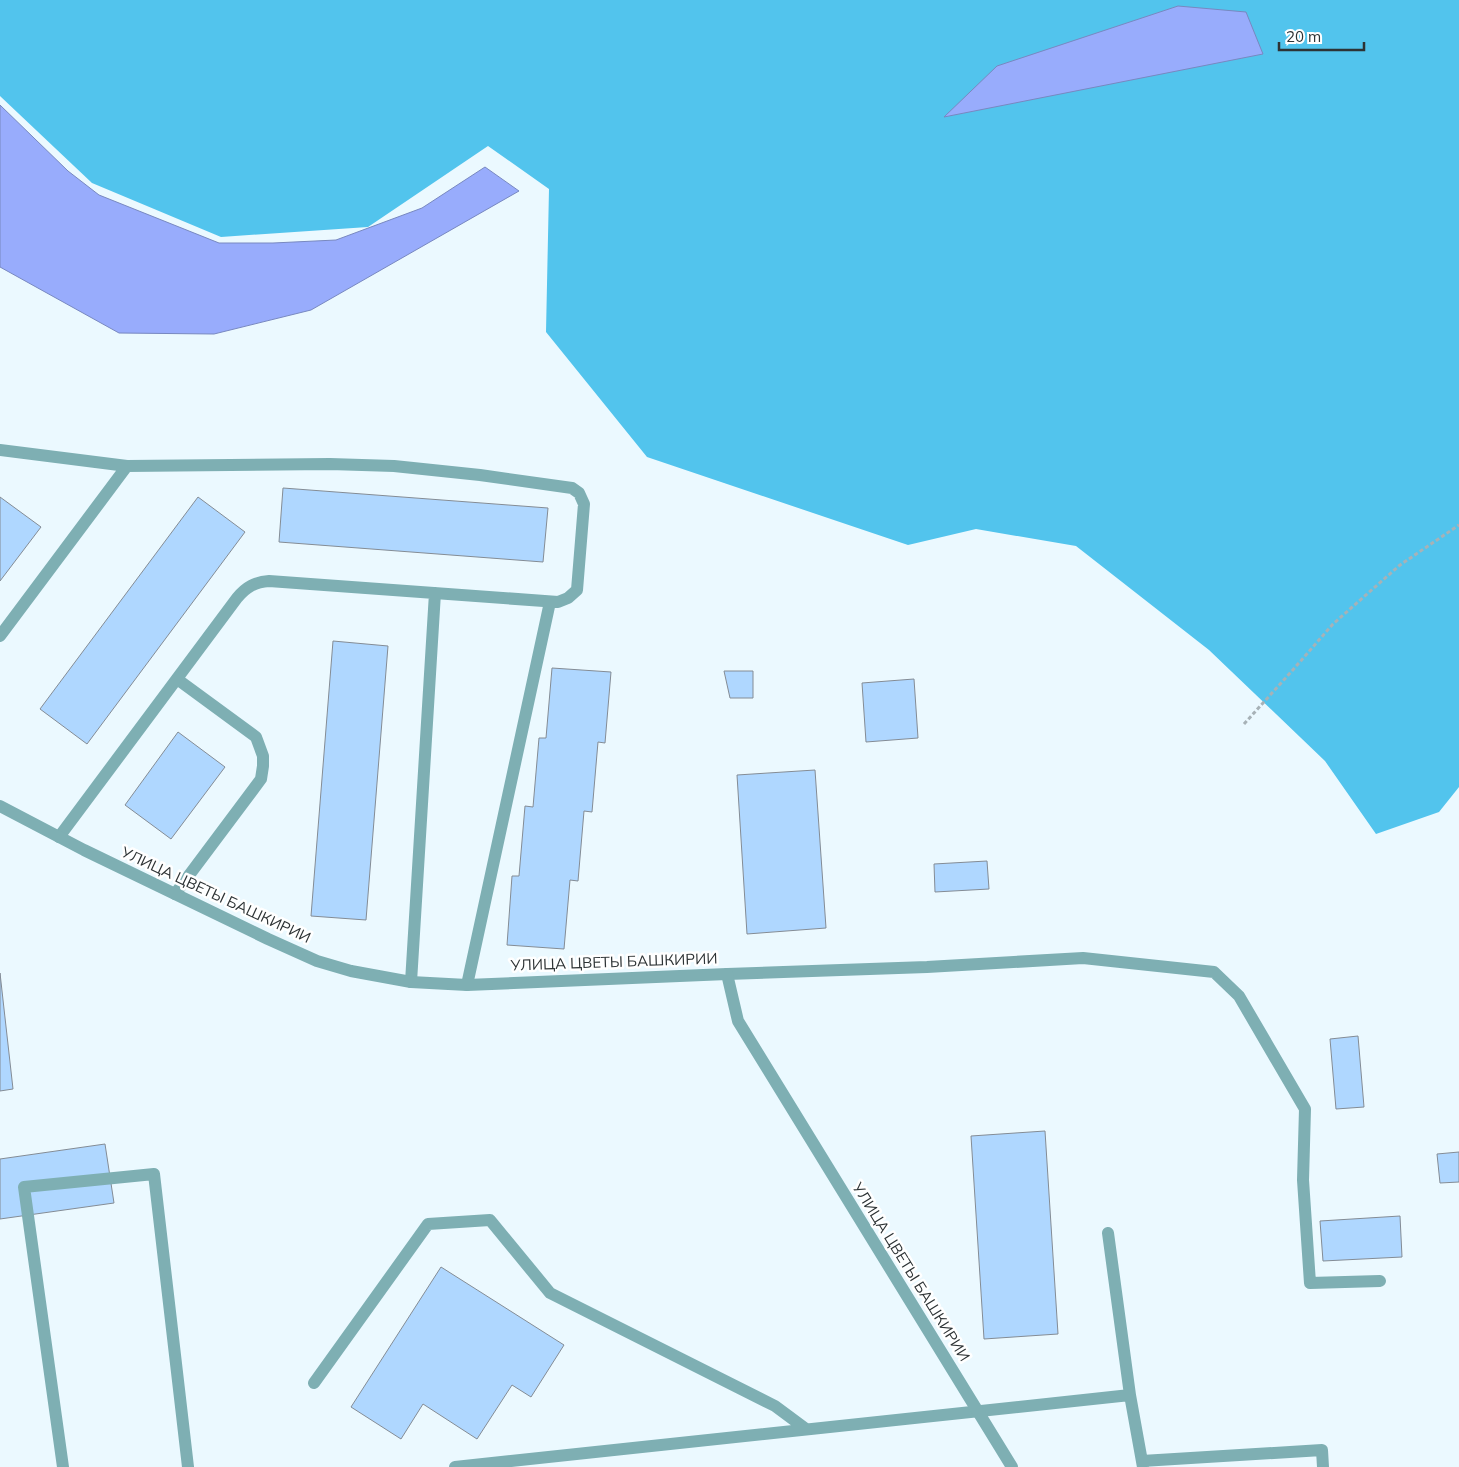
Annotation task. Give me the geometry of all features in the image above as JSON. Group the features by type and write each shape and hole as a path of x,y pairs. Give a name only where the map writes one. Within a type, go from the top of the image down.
{"street":[{"path":"0,450 126,466 330,464 394,466 480,475 572,488 579,493 584,504 577,590 568,598 558,602 269,581 257,582 243,590 59,838"},
{"path":"0,636 126,466"},
{"path":"411,982 435,593"},
{"path":"468,985 550,602"},
{"path":"175,894 261,778 263,766 263,756 256,737 177,678"},
{"name":"УЛИЦА ЦВЕТЫ БАШКИРИИ","path":"0,806 59,838 268,939 317,961 351,971 411,982 468,985 727,974 738,1021 1012,1467"},
{"path":"727,974 927,967 1082,958 1214,972 1239,996 1305,1109 1303,1180 1310,1283 1380,1281"},
{"path":"63,1467 24,1188 154,1174 188,1467"},
{"path":"314,1382 428,1224 490,1220 550,1293 775,1406 806,1429"},
{"path":"1108,1233 1130,1395 1142,1464 1322,1450 1323,1467"},
{"path":"456,1467 1130,1395"}],"path":[{"path":"1244,724 1332,624 1400,565 1459,525"}],"shaded area":[{"path":"0,0 1459,0 1459,787 1439,812 1376,834 1325,761 1209,650 1076,546 976,529 908,545 647,457 546,332 549,189 488,146 368,227 221,237 92,183 0,96"},
{"path":"1178,6 1246,12 1263,54 944,117 997,66"},
{"path":"0,105 68,171 99,195 219,243 336,240 422,208 485,167 519,191 311,310 214,334 119,333 0,267"}],"building":[{"path":"283,488 548,508 543,562 279,542"},
{"path":"0,497 41,527 0,581"},
{"path":"198,497 245,532 87,744 40,709"},
{"path":"333,641 388,646 366,920 311,916"},
{"path":"552,668 611,672 605,743 598,742 592,812 584,811 578,881 570,880 564,949 507,945 512,876 519,876 525,806 533,807 539,738 546,738"},
{"path":"724,671 753,671 753,698 730,698"},
{"path":"914,679 918,738 866,742 862,683"},
{"path":"178,732 225,767 171,839 125,805"},
{"path":"815,770 826,928 747,934 737,775"},
{"path":"987,861 989,889 935,892 934,864"},
{"path":"0,973 13,1089 0,1091"},
{"path":"1358,1036 1364,1107 1336,1109 1330,1039"},
{"path":"1045,1131 1058,1334 984,1339 971,1136"},
{"path":"105,1144 114,1203 0,1219 0,1159"},
{"path":"1459,1152 1459,1182 1440,1183 1437,1154"},
{"path":"1400,1216 1402,1257 1323,1261 1320,1221"},
{"path":"441,1267 564,1345 531,1397 512,1385 477,1439 423,1404 401,1439 351,1407"}]}
